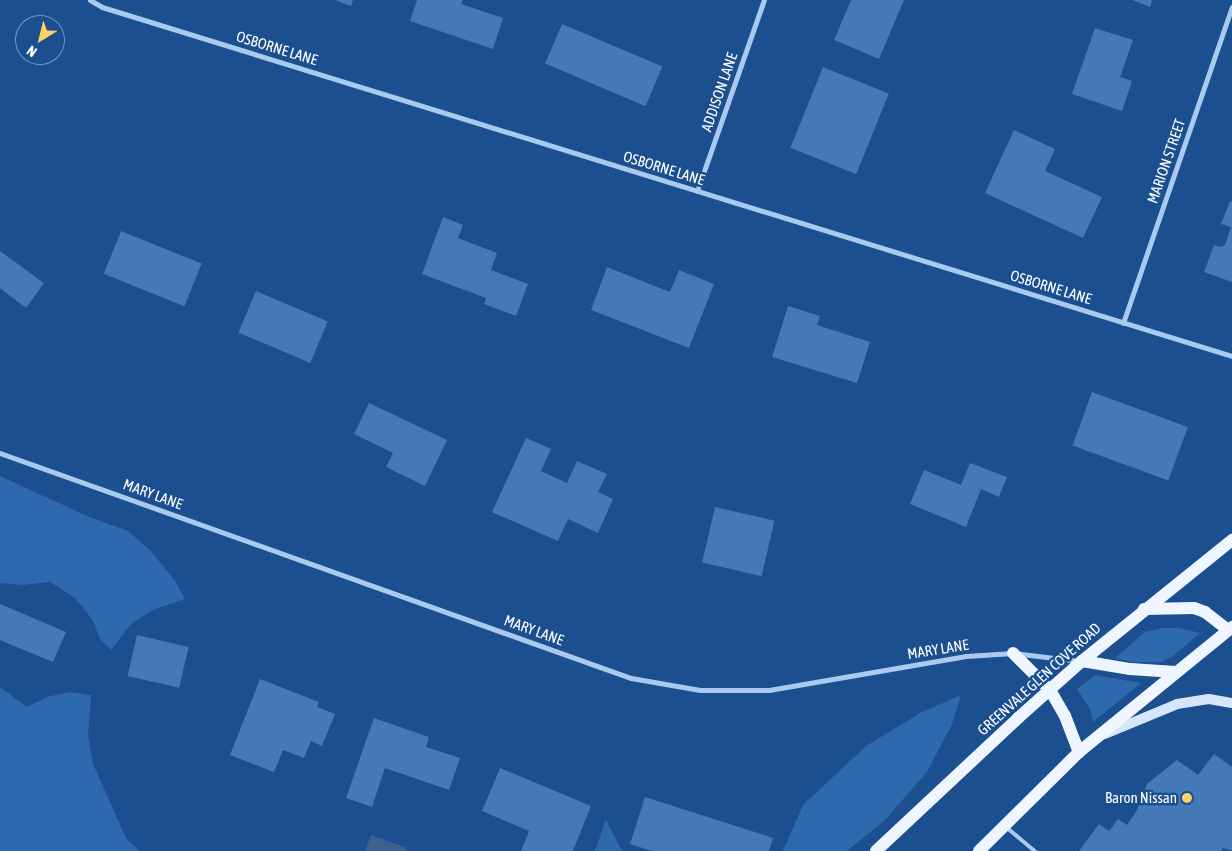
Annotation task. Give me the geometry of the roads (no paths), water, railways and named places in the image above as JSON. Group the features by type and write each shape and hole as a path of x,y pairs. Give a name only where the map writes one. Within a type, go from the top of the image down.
{"main road":[{"name":"GREENVALE GLEN COVE ROAD","path":"876,851 1082,661 1144,609 1232,540"},
{"path":"979,851 1079,752 1231,627 1206,612 1194,608 1144,609"},
{"path":"1013,653 1050,690 1066,716 1079,752"},
{"path":"1082,661 1130,669 1176,672"},
{"path":"1095,738 1177,704 1209,699 1232,703"}],"street":[{"name":"OSBORNE LANE","path":"90,0 102,7 1232,356"},
{"name":"ADDISON LANE","path":"697,191 764,0"},
{"name":"MARION STREET","path":"1123,323 1232,7"},
{"name":"MARY LANE","path":"0,453 630,678 700,690 769,690 966,656 1013,653 1082,661"}],"lane":[{"path":"1004,826 1035,851"}],"place":[{"name":"Baron Nissan","path":"1187,798"}]}
